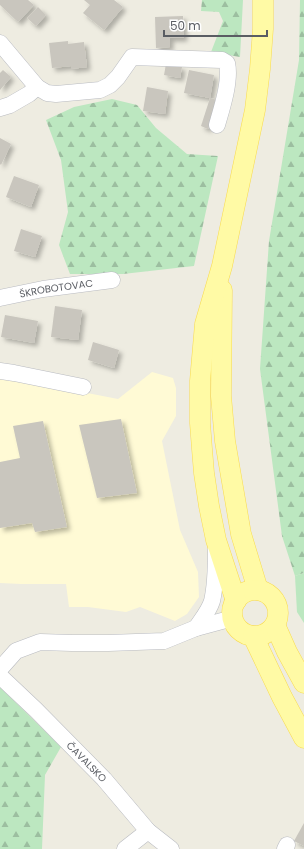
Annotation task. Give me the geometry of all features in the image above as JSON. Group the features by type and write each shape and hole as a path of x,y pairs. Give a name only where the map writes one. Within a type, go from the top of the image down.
{"main road":[{"path":"234,609 241,595 253,590 258,590 265,592 275,601 278,608 278,617 273,628 258,636 246,634 234,622 234,609 216,540 204,473 200,423 200,381 205,324 222,266 255,110 263,29 262,0"},
{"path":"222,266 221,396 225,441 241,534 258,590"},
{"path":"275,625 304,683"},
{"path":"253,636 282,698 304,738"}],"street":[{"path":"0,43 37,87 46,93 56,94 100,90 110,85 118,77 132,57 222,60 227,63 228,67 227,85 223,106 217,125"},
{"path":"0,108 10,105 29,94 37,87"},
{"name":"ŠKROBOTOVAC","path":"0,298 43,289 112,280"},
{"path":"0,371 84,387"},
{"path":"196,628 207,612 212,601 215,579 216,540"},
{"path":"0,669 16,651 40,642 101,643 164,641 196,628 234,609"},
{"name":"ČAVALSKO","path":"0,676 104,779 148,830 170,849"},
{"path":"125,849 148,830"}],"shaded area":[{"path":"152,372 173,378 176,388 176,416 162,441 180,530 198,572 199,597 187,614 175,621 140,607 126,612 88,607 69,607 66,584 0,583 0,376 118,399"}],"green space":[{"path":"202,0 243,0 240,57 211,52 223,21 219,12 201,11"},
{"path":"300,0 304,0 304,573 295,576 282,536 260,369 269,241 299,60"},
{"path":"112,99 137,105 156,128 187,154 218,156 194,266 123,274 70,274 59,245 68,212 61,160 46,120 74,107"},
{"path":"304,573 304,623 297,612 295,576"},
{"path":"0,687 61,747 45,775 42,849 0,849"}],"building":[{"path":"0,0 28,0 34,5 18,22 0,5"},
{"path":"84,0 114,0 123,7 104,30 83,13 90,5"},
{"path":"38,7 46,15 36,26 27,18"},
{"path":"183,16 184,38 170,38 170,47 156,48 155,17"},
{"path":"68,41 68,44 84,42 87,67 71,69 71,66 52,68 49,43"},
{"path":"166,64 182,67 180,78 164,75"},
{"path":"3,70 11,77 0,90 0,73"},
{"path":"189,70 214,75 210,98 184,93"},
{"path":"147,87 168,91 165,114 143,111"},
{"path":"210,98 217,100 208,129 201,126"},
{"path":"0,138 11,144 1,165 0,164"},
{"path":"14,176 39,185 31,207 6,197"},
{"path":"21,229 42,236 35,257 14,251"},
{"path":"55,306 82,310 78,340 51,337"},
{"path":"5,315 38,321 34,343 1,337"},
{"path":"93,342 119,350 114,368 88,360"},
{"path":"121,419 137,493 97,498 79,425"},
{"path":"43,421 67,527 35,532 32,523 0,528 0,462 20,458 13,426"},
{"path":"304,823 304,846 294,841"}]}
